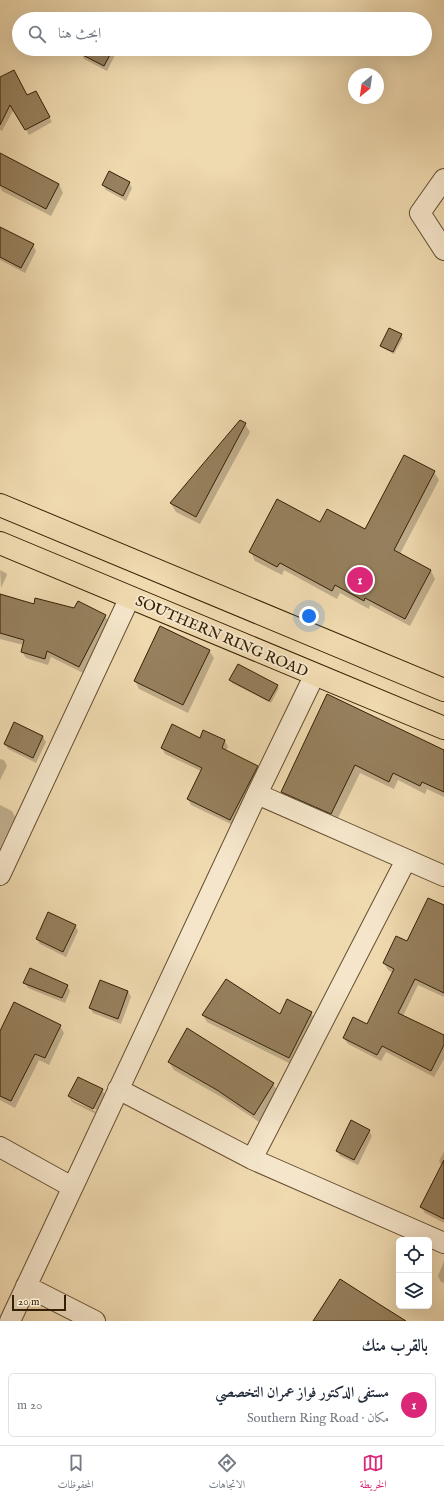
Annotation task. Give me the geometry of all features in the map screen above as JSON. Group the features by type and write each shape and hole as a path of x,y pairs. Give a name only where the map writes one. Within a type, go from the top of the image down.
{"main road":[{"path":"0,505 444,690"},
{"name":"SOUTHERN RING ROAD","path":"0,543 444,728"}],"street":[{"path":"444,179 420,213 444,250"},
{"path":"0,875 130,597"},
{"path":"10,1321 257,794 315,674"},
{"path":"257,794 444,876"},
{"path":"252,1159 406,860"},
{"path":"118,1089 252,1159 444,1243"},
{"path":"0,1147 72,1187"},
{"path":"26,1286 95,1321"}],"building":[{"path":"85,56 109,56 104,66"},
{"path":"14,70 27,95 36,91 50,117 25,130 10,105 0,125 0,77"},
{"path":"0,153 59,184 46,209 0,185"},
{"path":"109,171 130,182 123,196 102,185"},
{"path":"0,227 34,244 21,268 0,257"},
{"path":"389,328 402,334 393,352 380,346"},
{"path":"240,420 246,423 196,517 170,503"},
{"path":"404,455 435,471 394,550 431,570 405,619 365,598 364,601 335,585 332,591 280,563 277,567 249,552 277,499 320,522 327,509 365,529"},
{"path":"0,594 34,604 35,598 74,608 78,601 106,615 79,667 47,651 45,659 21,652 24,640 0,633"},
{"path":"160,626 210,650 183,705 134,681"},
{"path":"238,664 278,685 269,701 229,680"},
{"path":"327,694 444,750 444,792 422,782 420,786 393,773 389,782 355,765 331,814 281,792"},
{"path":"14,722 43,736 33,758 4,744"},
{"path":"172,724 200,738 203,730 225,740 222,748 258,766 230,820 187,799 202,768 161,748"},
{"path":"428,898 444,905 444,993 415,979 398,1013 444,1035 444,1045 431,1071 382,1046 377,1055 343,1038 353,1017 367,1024 394,969 383,963 396,936 407,941"},
{"path":"48,912 76,925 63,952 36,939"},
{"path":"30,968 68,985 62,998 23,983"},
{"path":"226,979 280,1014 287,999 312,1012 289,1058 202,1015"},
{"path":"100,980 128,991 118,1019 89,1008"},
{"path":"14,1002 61,1025 45,1058 35,1054 11,1101 0,1096 0,1031"},
{"path":"187,1028 274,1083 254,1115 217,1090 168,1062"},
{"path":"78,1077 103,1089 93,1109 68,1096"},
{"path":"351,1120 370,1130 354,1160 336,1151"},
{"path":"444,1160 444,1219 420,1207"},
{"path":"340,1279 379,1304 406,1321 313,1321"}],"place":[{"name":"مستفى الدكتور فواز عمران التخصصي","path":"360,580"}]}
